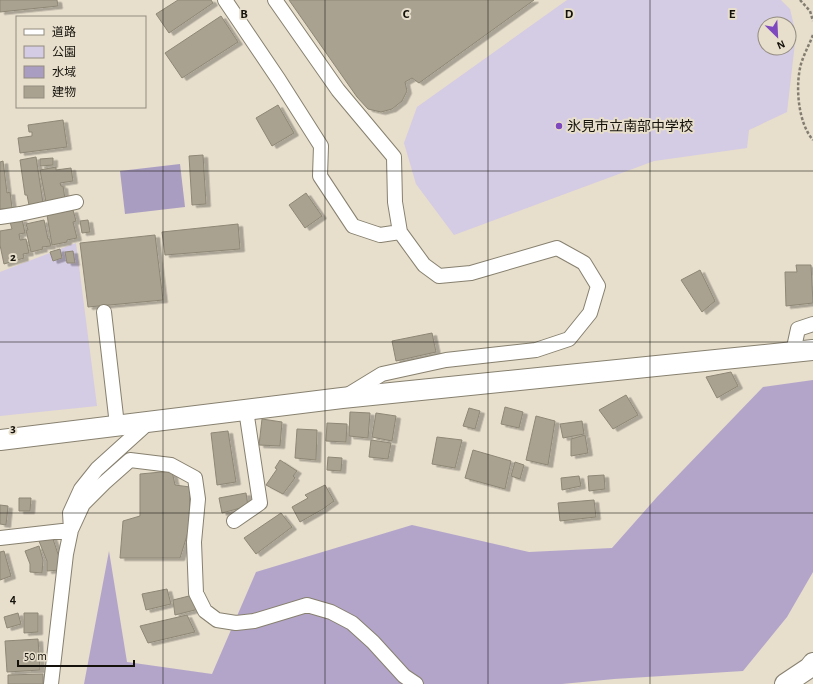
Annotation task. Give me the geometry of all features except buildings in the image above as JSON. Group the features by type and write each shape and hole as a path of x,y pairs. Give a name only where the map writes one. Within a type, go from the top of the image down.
{"street":[{"path":"225,0 321,146 320,176 353,226 380,235 400,232"},
{"path":"275,0 338,90 394,157 395,202 400,232 424,265 439,276 471,273 557,248 584,263 598,286 590,313 569,339 536,350 446,360 382,374 342,398"},
{"path":"0,217 76,202"},
{"path":"104,312 117,425"},
{"path":"793,352 798,329 813,324"},
{"path":"0,440 342,398 813,350"},
{"path":"234,521 260,503 246,410"},
{"path":"71,530 70,513 81,489 97,469 149,422"},
{"path":"51,684 66,554 71,530 83,504 130,460 171,465 195,478 198,499 194,542 196,593 205,611 217,620 236,623 254,621 307,605 331,612 352,623 373,642 404,676 416,684"},
{"path":"0,538 71,530"},
{"path":"785,684 809,668 813,663"}],"path":[{"path":"800,0 810,11 813,21"},
{"path":"810,11 813,8"},
{"path":"813,35 801,64 798,87 803,122 813,140"}],"green space":[{"name":"氷見市立南部中学校","path":"567,0 781,0 790,9 792,16 757,16 757,56 793,56 787,112 749,130 747,148 654,161 454,235 416,184 404,143 417,107"},
{"path":"76,243 97,406 0,416 0,272"}],"shaded area":[{"path":"813,380 813,572 787,617 743,671 614,679 562,684 84,684 109,551 127,662 212,674 256,572 412,525 529,552 612,548 657,497 763,387"}],"water":[{"path":"180,164 185,207 125,214 120,171"}],"place":[{"name":"氷見市立南部中学校","path":"559,126"}]}
